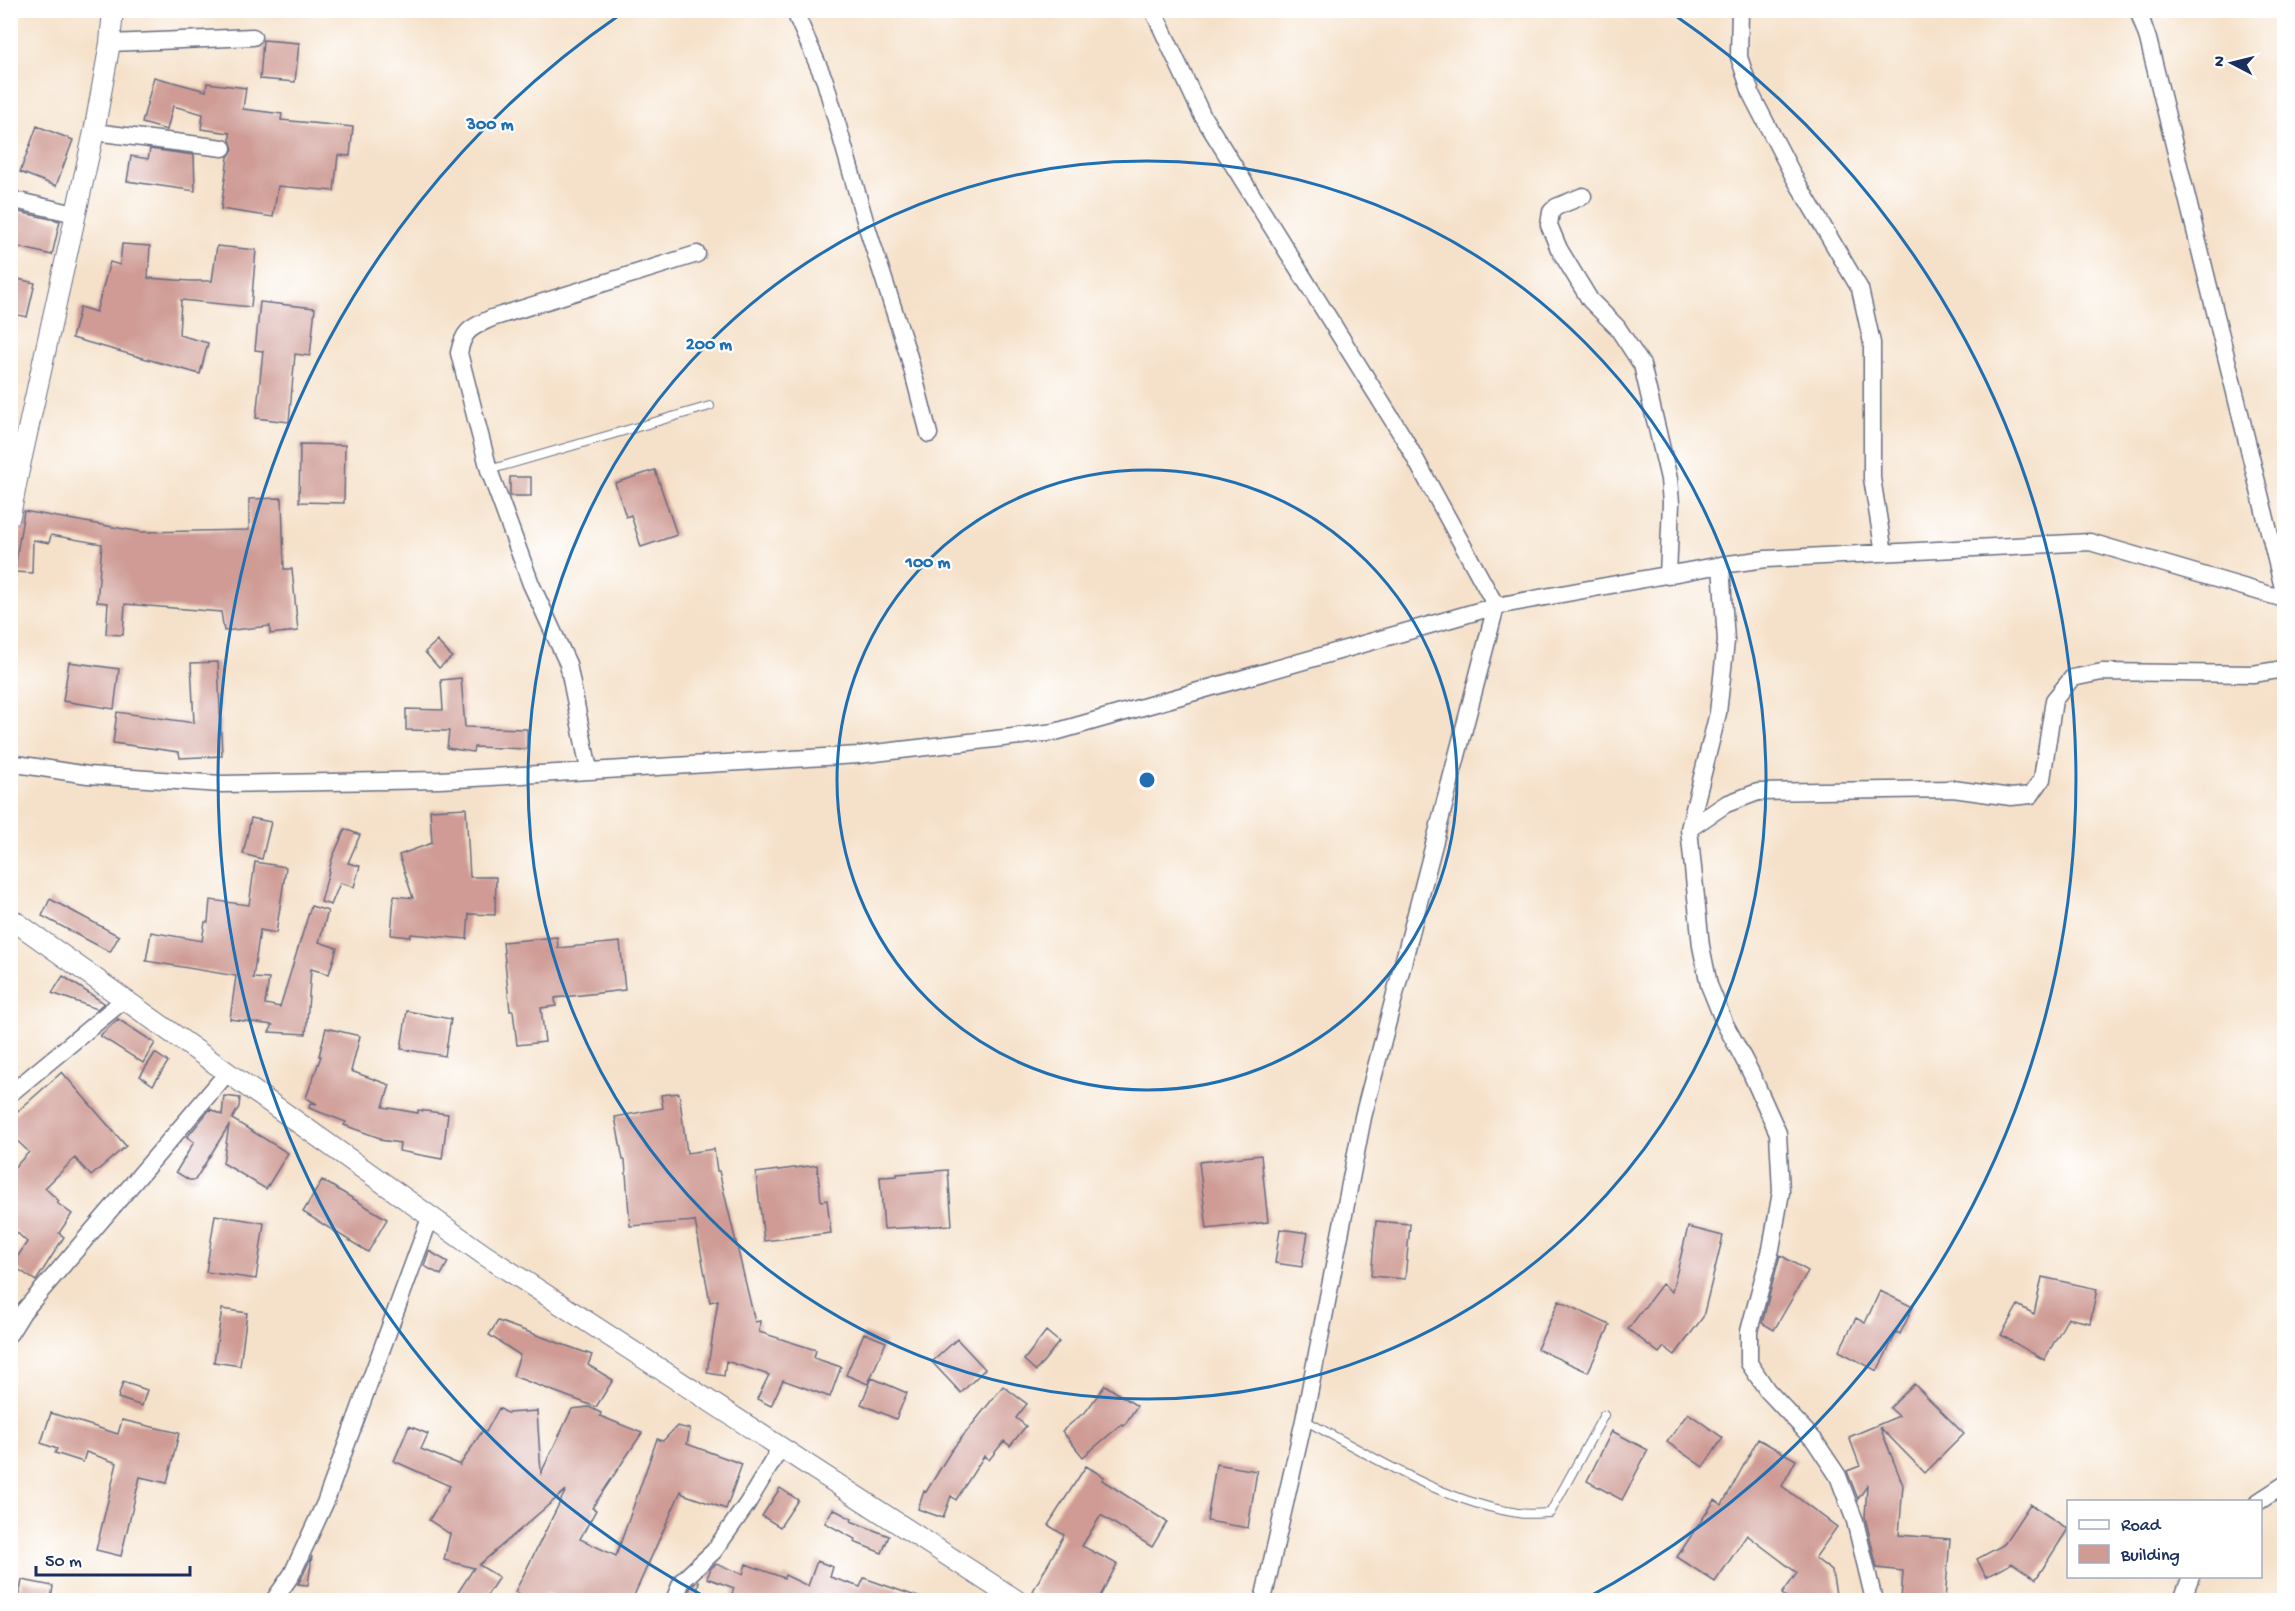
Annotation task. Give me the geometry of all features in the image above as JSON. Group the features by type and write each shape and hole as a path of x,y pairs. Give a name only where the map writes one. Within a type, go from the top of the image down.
{"street":[{"path":"10,516 15,468 94,132 110,43 113,10"},
{"path":"794,10 825,81 866,224 909,357 929,434"},
{"path":"1153,10 1202,115 1406,440 1496,606 1363,1117 1304,1420 1263,1600"},
{"path":"1740,10 1739,57 1752,96 1795,179 1860,289 1872,343 1872,478 1884,553"},
{"path":"2138,10 2148,39 2284,592"},
{"path":"110,43 253,37"},
{"path":"94,132 223,148"},
{"path":"1583,196 1556,207 1551,212 1549,225 1559,249 1590,300 1617,327 1642,365 1669,479 1671,502 1668,576"},
{"path":"10,199 75,214"},
{"path":"589,770 567,664 531,584 489,470 459,353 462,339 469,329 492,318 697,254"},
{"path":"10,763 88,775 221,784 440,780 858,755 1055,732 1496,606 1721,565 1766,560 2090,542 2284,599"},
{"path":"1721,565 1726,641 1718,713 1689,829 1701,946 1709,985 1724,1022 1751,1073 1778,1133 1780,1192 1771,1249 1749,1331 1749,1363 1767,1390 1814,1440 1838,1476 1855,1521 1874,1600"},
{"path":"1689,829 1726,804 1758,792 1953,789 2011,797 2031,795 2042,779 2054,700 2072,678 2102,672 2253,674 2284,669"},
{"path":"10,918 430,1218 1016,1600"},
{"path":"10,1094 125,999"},
{"path":"10,1333 31,1303 228,1072"},
{"path":"274,1600 292,1575 325,1503 430,1218"},
{"path":"674,1600 682,1581 714,1551 747,1504 780,1447"},
{"path":"2261,1500 2284,1485"},
{"path":"2182,1600 2191,1578"}],"lane":[{"path":"489,470 710,406"},
{"path":"1304,1420 1435,1488 1486,1507 1520,1514 1550,1513 1604,1415"}],"building":[{"path":"263,40 299,43 295,82 260,79"},
{"path":"154,77 206,91 207,83 246,88 243,109 282,114 281,120 353,127 350,156 338,155 334,191 278,186 273,217 221,209 228,157 233,149 230,133 201,129 203,114 173,106 167,130 142,123"},
{"path":"37,126 73,140 56,186 20,172"},
{"path":"150,149 194,155 195,191 127,181 131,156 148,159"},
{"path":"10,210 60,221 52,255 10,245"},
{"path":"122,244 150,246 148,278 190,281 212,281 217,246 256,250 251,307 181,300 179,335 208,343 200,374 72,338 80,307 96,312 110,262 120,265"},
{"path":"10,277 35,283 27,317 10,313"},
{"path":"260,302 315,308 310,356 295,354 289,422 256,418 263,351 255,350"},
{"path":"300,444 345,445 344,503 299,502"},
{"path":"655,470 677,535 641,547 631,515 626,517 615,483"},
{"path":"510,477 531,477 531,496 510,496"},
{"path":"282,498 284,569 292,569 298,631 270,634 270,626 224,631 221,612 125,604 123,635 106,634 108,603 97,602 102,544 51,535 49,543 33,540 32,573 14,572 24,511 141,532 249,530 249,499"},
{"path":"437,641 452,657 439,668 425,652"},
{"path":"69,662 119,669 114,709 63,701"},
{"path":"218,662 222,756 180,758 179,752 113,743 117,712 194,723 191,663"},
{"path":"461,678 465,727 527,729 527,749 474,747 473,752 447,748 449,731 406,730 406,709 443,710 441,680"},
{"path":"466,808 470,877 496,877 495,915 469,914 467,939 411,934 410,937 391,935 394,896 413,898 399,855 432,843 430,810"},
{"path":"251,818 271,822 262,859 243,854"},
{"path":"345,829 360,835 348,863 360,866 354,887 340,883 331,905 321,902 332,859"},
{"path":"255,862 286,867 276,933 260,930 253,978 269,979 265,1004 280,1007 311,906 328,911 319,942 337,948 329,974 311,969 306,1034 269,1032 273,1025 230,1019 236,976 146,961 151,932 202,941 205,922 208,922 210,900 249,905"},
{"path":"50,899 119,936 110,952 42,916"},
{"path":"557,937 558,948 620,942 625,990 555,998 556,1006 541,1008 545,1042 517,1045 513,1011 510,1011 503,942"},
{"path":"63,976 104,1003 97,1009 52,993"},
{"path":"407,1011 451,1019 445,1056 401,1049"},
{"path":"118,1019 155,1043 143,1063 100,1036"},
{"path":"326,1028 360,1036 351,1071 390,1085 383,1107 418,1113 418,1110 448,1114 442,1159 399,1151 400,1143 380,1140 380,1138 344,1125 346,1122 309,1108 310,1103 317,1104 306,1098 321,1056 319,1056"},
{"path":"155,1053 168,1062 153,1085 140,1076"},
{"path":"62,1072 126,1146 91,1176 75,1158 45,1188 59,1201 57,1203 72,1214 59,1233 64,1237 36,1281 12,1265 27,1242 10,1226 10,1172 29,1152 10,1134 10,1118"},
{"path":"679,1093 687,1153 714,1149 717,1171 719,1171 755,1322 760,1321 759,1332 816,1350 814,1358 841,1367 830,1397 783,1380 771,1406 757,1399 769,1375 726,1361 724,1376 707,1373 718,1300 710,1302 695,1221 630,1226 625,1160 623,1160 615,1117 663,1108 661,1095"},
{"path":"224,1096 240,1098 239,1107 232,1119 288,1153 266,1189 223,1163 229,1125 195,1180 189,1180 176,1172 194,1142 187,1137 210,1109 222,1115"},
{"path":"1261,1155 1268,1222 1207,1229 1199,1162"},
{"path":"817,1165 821,1201 827,1200 831,1233 764,1241 756,1173"},
{"path":"948,1170 952,1225 884,1229 880,1177"},
{"path":"322,1180 387,1219 368,1252 303,1212"},
{"path":"215,1215 264,1223 256,1279 206,1272"},
{"path":"1376,1221 1410,1224 1405,1279 1371,1276"},
{"path":"1688,1227 1723,1236 1703,1317 1675,1355 1664,1347 1659,1353 1628,1329 1662,1284 1672,1292"},
{"path":"1280,1229 1308,1233 1302,1267 1275,1263"},
{"path":"429,1251 448,1262 441,1275 424,1266"},
{"path":"1780,1255 1808,1271 1774,1330 1762,1323"},
{"path":"2042,1277 2097,1289 2090,1323 2068,1318 2044,1360 2001,1335 2018,1305 2034,1314"},
{"path":"1880,1291 1913,1307 1900,1334 1897,1332 1877,1371 1839,1351 1856,1318 1865,1323"},
{"path":"1559,1301 1610,1325 1588,1372 1537,1349"},
{"path":"222,1309 247,1313 240,1366 214,1362"},
{"path":"498,1321 592,1355 588,1365 613,1380 596,1407 513,1376 520,1355 489,1335"},
{"path":"1046,1331 1059,1342 1036,1371 1024,1360"},
{"path":"864,1333 886,1342 868,1384 846,1375"},
{"path":"957,1339 985,1369 961,1393 932,1362"},
{"path":"872,1378 907,1393 896,1419 861,1404"},
{"path":"123,1382 147,1390 142,1406 118,1398"},
{"path":"1914,1384 1964,1434 1925,1473 1880,1427 1903,1485 1899,1535 1950,1539 1945,1600 1901,1600 1903,1571 1877,1568 1865,1517 1867,1486 1858,1499 1847,1471 1860,1466 1849,1437 1899,1416 1890,1408"},
{"path":"1105,1385 1137,1406 1124,1426 1122,1424 1083,1457 1062,1431 1087,1410"},
{"path":"1003,1386 1027,1404 1016,1418 1026,1426 1010,1446 1004,1441 989,1460 984,1456 956,1500 951,1496 943,1518 918,1509 924,1491 926,1492 951,1451"},
{"path":"589,1407 601,1413 600,1416 642,1433 592,1508 596,1510 580,1539 616,1556 657,1439 663,1441 677,1426 690,1429 687,1444 742,1464 726,1509 683,1494 681,1491 632,1600 562,1600 546,1593 542,1600 532,1600 515,1592 566,1490 479,1565 499,1577 484,1600 453,1600 474,1568 444,1560 450,1534 429,1520 450,1486 394,1461 409,1426 428,1434 421,1449 460,1465 483,1430 486,1432 499,1408 507,1413 537,1411 541,1473 572,1409"},
{"path":"51,1413 118,1434 122,1420 179,1433 167,1483 140,1477 121,1556 96,1550 117,1463 86,1452 83,1462 55,1453 57,1449 41,1443"},
{"path":"1688,1413 1723,1438 1703,1467 1667,1442"},
{"path":"1612,1431 1648,1450 1622,1500 1587,1481"},
{"path":"1758,1439 1796,1460 1782,1486 1837,1527 1815,1558 1832,1571 1837,1600 1791,1600 1782,1594 1797,1573 1747,1535 1715,1582 1677,1557 1715,1500 1722,1505"},
{"path":"1216,1464 1257,1471 1248,1528 1207,1521"},
{"path":"1086,1466 1104,1477 1102,1480 1167,1522 1152,1547 1101,1515 1082,1546 1117,1564 1098,1600 1050,1600 1033,1591 1064,1535 1048,1525"},
{"path":"780,1488 798,1500 780,1527 762,1516"},
{"path":"2030,1504 2067,1528 2036,1579 2012,1563 1986,1577 1977,1559 2003,1545"},
{"path":"833,1509 852,1519 851,1521 889,1536 882,1553 854,1542 855,1539 825,1523"},
{"path":"312,1556 308,1585 298,1584 301,1579"},
{"path":"817,1561 833,1567 830,1577 860,1587 864,1578 921,1598 920,1600 730,1600 734,1588 707,1578 711,1568 716,1564 743,1574 746,1564 784,1578 785,1575 808,1586"},
{"path":"22,1580 53,1586 51,1600 31,1600 19,1597"},
{"path":"698,1581 696,1600 685,1600 691,1587"}]}
